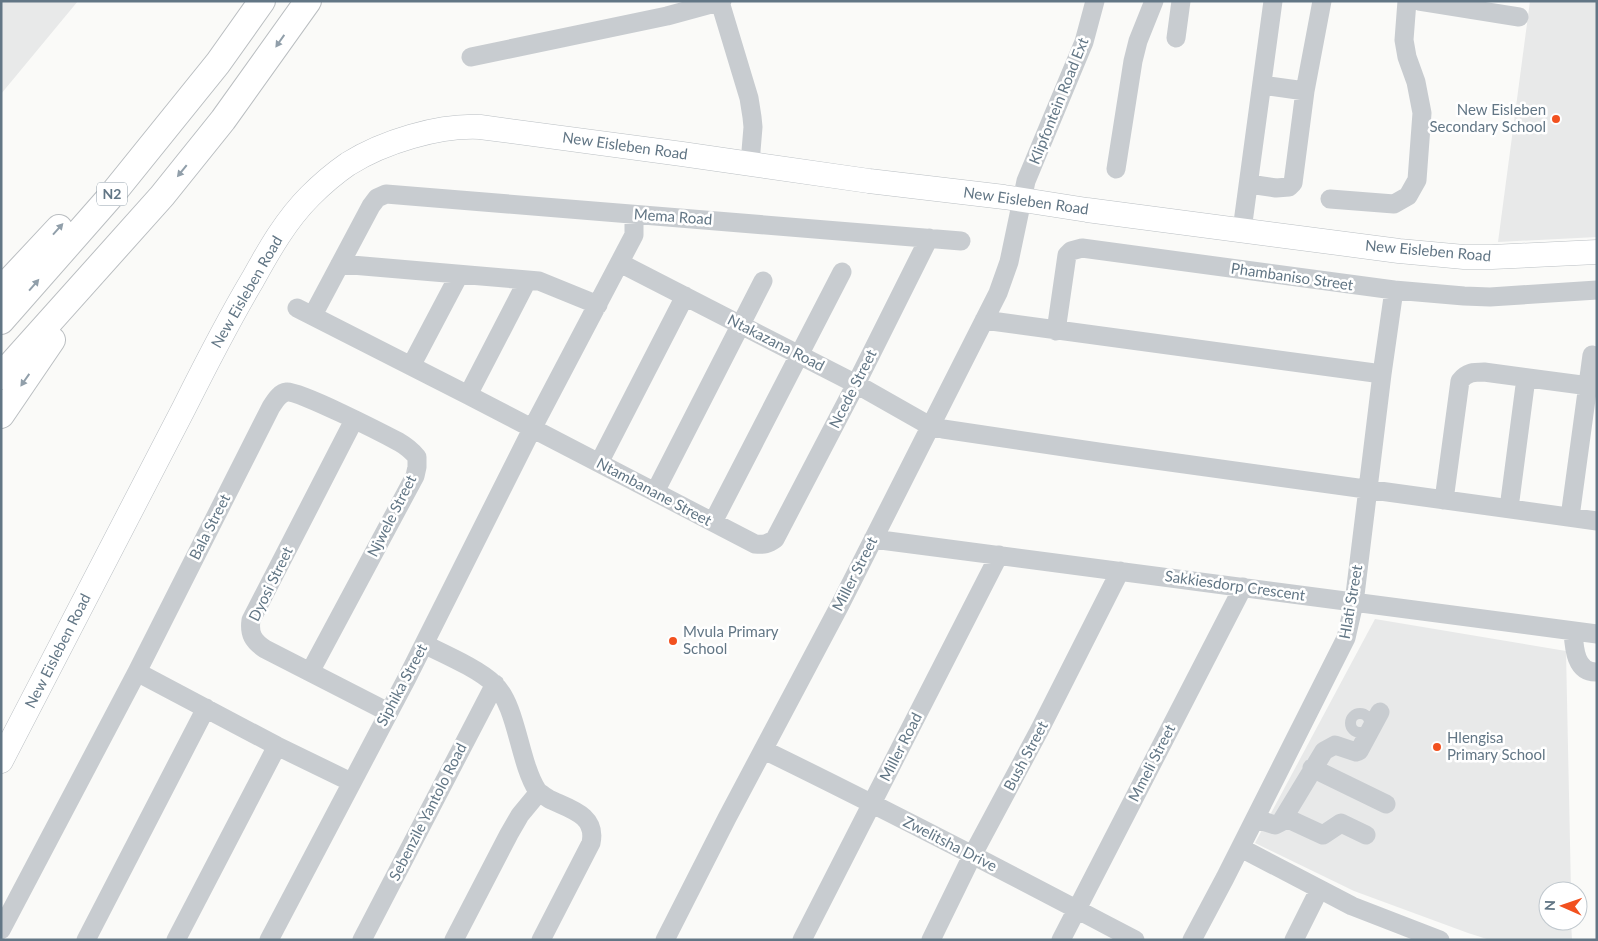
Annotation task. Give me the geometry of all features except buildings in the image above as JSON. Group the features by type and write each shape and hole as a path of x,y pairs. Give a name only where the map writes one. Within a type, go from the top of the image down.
{"highway":[{"name":"N2","path":"1,321 110,197 218,63 262,1"},
{"name":"N2","path":"1,376 162,196 223,120 308,1"},
{"path":"1,290 47,242 152,124 185,82 199,70 218,63"},
{"path":"1,415 135,226"}],"main road":[{"name":"New Eisleben Road","path":"1,761 212,353 271,246 290,219 309,197 332,176 348,164 398,141 435,132 472,127 1399,251 1464,257 1531,256 1597,252"}],"street":[{"name":"Klipfontein Road Ext","path":"1021,200 1028,176 1084,42 1095,1"},
{"path":"1116,169 1132,61 1154,1"},
{"path":"1176,38 1181,1"},
{"path":"1242,230 1273,1"},
{"path":"1249,184 1276,188 1292,186 1305,91 1322,1"},
{"path":"1330,199 1394,204 1408,196 1417,180 1422,113 1416,82 1404,40 1408,1"},
{"path":"1419,1 1519,17"},
{"path":"471,58 667,16 721,2 749,98 753,127 750,164"},
{"path":"1262,85 1305,91"},
{"name":"Mema Road","path":"340,264 371,206 377,198 386,194 825,228 960,241"},
{"name":"Miller Street","path":"665,940 984,320 1004,278 1009,262 1021,200"},
{"name":"Siphika Street","path":"272,939 532,429 634,235 634,214"},
{"name":"Ncede Street","path":"775,539 856,384 929,238"},
{"name":"Phambaniso Street","path":"1056,331 1066,255 1071,251 1082,248 1394,290 1490,297 1597,290"},
{"name":"Ntakazana Road","path":"620,263 856,384 930,426"},
{"path":"340,264 539,281 598,304"},
{"name":"Ntambanane Street","path":"340,264 305,312 755,544 769,544 775,539"},
{"path":"713,522 842,272"},
{"path":"411,366 459,274"},
{"path":"468,395 527,281"},
{"path":"655,492 763,281"},
{"name":"Hlati Street","path":"1192,940 1256,819 1346,638 1354,603 1394,290"},
{"path":"599,463 685,296"},
{"path":"984,320 1382,374"},
{"path":"1570,517 1592,386 1592,355"},
{"path":"1444,500 1460,381 1464,376 1475,372 1484,372 1592,386"},
{"path":"1509,508 1526,378"},
{"name":"Bala Street","path":"1,930 137,672 271,407 280,395 285,392 293,392"},
{"name":"Njwele Street","path":"293,392 400,443 417,457 417,467 414,476 310,672"},
{"name":"Dyosi Street","path":"354,420 251,620 251,635 259,644 388,712"},
{"path":"930,426 955,432 1597,521"},
{"name":"Sakkiesdorp Crescent","path":"873,539 1597,634"},
{"name":"Miller Road","path":"802,940 999,555"},
{"name":"Bush Street","path":"931,940 972,856 1040,729 1120,571"},
{"name":"Mmeli Street","path":"1061,940 1243,587"},
{"path":"1573,631 1578,660 1591,673 1597,672"},
{"path":"424,644 484,676 494,684 502,693 530,775 539,792 584,816 588,821 593,834 591,844 541,940"},
{"path":"137,672 277,746 351,782"},
{"name":"Sebenzile Yantolo Road","path":"362,940 494,684"},
{"path":"86,940 206,708"},
{"path":"1256,819 1275,825 1281,822 1324,751 1331,746 1338,746 1356,752 1359,751 1360,723 1380,712"},
{"path":"176,940 277,746"},
{"name":"Zwelitsha Drive","path":"764,750 872,803 1135,940"},
{"path":"1312,768 1386,804"},
{"path":"454,940 512,828 539,792"},
{"path":"1284,817 1323,835 1340,824 1366,835"},
{"path":"1241,848 1352,906 1440,940"},
{"path":"1294,940 1319,890"}],"shaded area":[{"path":"1,1 78,1 1,94"},
{"name":"New Eisleben Secondary School","path":"1530,1 1597,1 1597,237 1498,242"},
{"name":"Hlengisa Primary School","path":"1375,619 1566,651 1571,881 1538,881 1538,931 1572,931 1572,940 1490,940 1354,891 1255,843"}],"place":[{"name":"New Eisleben Secondary School","path":"1556,119"},
{"name":"Mvula Primary School","path":"673,641"},
{"name":"Hlengisa Primary School","path":"1437,747"}]}
